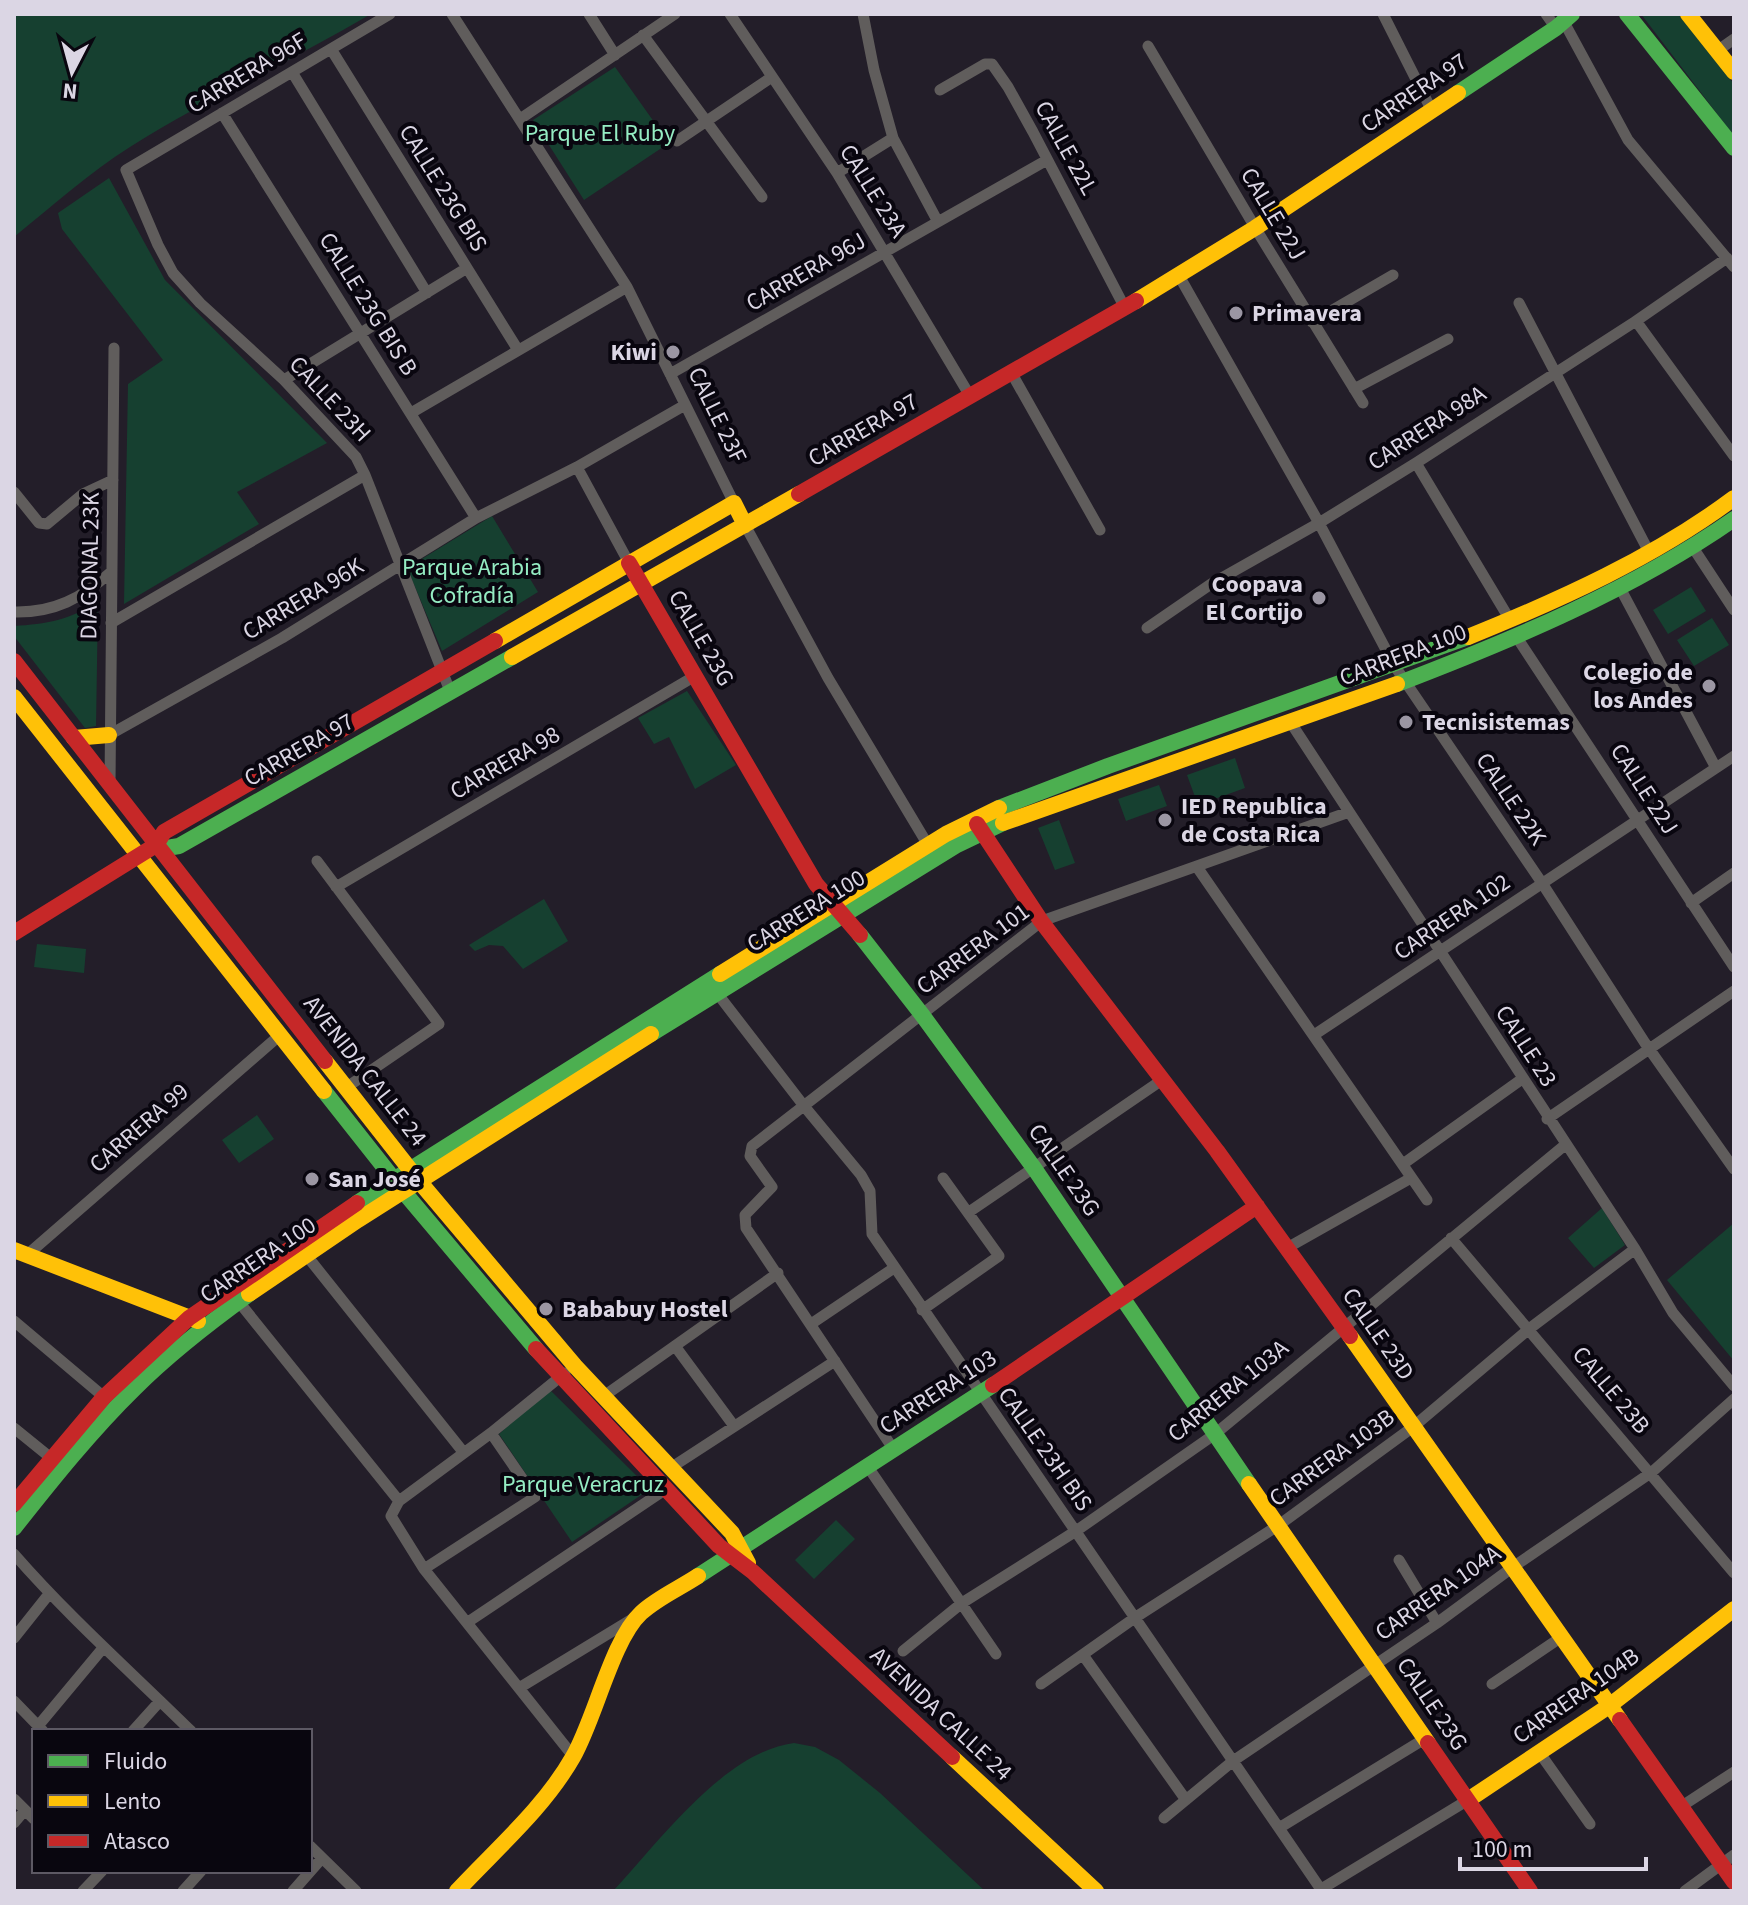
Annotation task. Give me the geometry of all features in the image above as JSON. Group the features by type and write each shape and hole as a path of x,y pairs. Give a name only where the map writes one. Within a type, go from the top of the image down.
{"main road":[{"path":"1627,14 1734,148"},
{"path":"1688,14 1734,72"},
{"name":"CARRERA 97","path":"156,845 167,848 179,846 1125,308 1255,228 1432,111 1560,19"},
{"name":"CARRERA 100","path":"14,1504 104,1397 189,1318 398,1186 559,1073 978,826 1165,744 1394,665 1513,628 1649,552 1734,498"},
{"name":"CARRERA 97","path":"14,933 156,845 167,830 734,503"},
{"name":"CALLE 23F","path":"734,503 745,525"},
{"name":"CARRERA 100","path":"414,1175 717,993 928,845 1291,723 1404,680 1513,628 1619,586 1734,519"},
{"name":"CALLE 23G","path":"629,563 808,871 923,1016 1034,1168 1530,1891"},
{"name":"AVENIDA CALLE 24","path":"14,661 414,1175 575,1366 732,1533 736,1551 753,1572 1096,1891"},
{"name":"AVENIDA CALLE 24","path":"14,697 398,1186 559,1377 719,1546 736,1551"},
{"path":"74,738 91,739 109,735"},
{"name":"CALLE 23D","path":"978,826 1042,921 1257,1206 1344,1327 1563,1636 1609,1706 1682,1806 1728,1860 1734,1882"},
{"name":"CARRERA 100","path":"14,1528 114,1409 207,1324 307,1256 398,1186"},
{"name":"CARRERA 103","path":"457,1891 540,1800 573,1756 627,1635 641,1613 979,1394 1257,1206"},
{"path":"20,1252 207,1324"},
{"name":"CARRERA 104B","path":"1468,1800 1609,1706 1734,1609"}],"street":[{"name":"CARRERA 96F","path":"126,170 390,14"},
{"name":"CALLE 23F","path":"452,14 627,287 734,503"},
{"path":"589,14 615,55"},
{"path":"520,119 675,14"},
{"name":"CALLE 23A","path":"730,14 837,173 970,396"},
{"path":"863,14 874,70 893,138 938,222"},
{"path":"1383,14 1432,111"},
{"path":"1560,19 1628,140 1730,263"},
{"path":"643,35 762,197"},
{"path":"1717,51 1734,39"},
{"name":"CALLE 22J","path":"1148,46 1363,403"},
{"name":"CALLE 23G BIS","path":"331,49 518,350"},
{"name":"CALLE 22L","path":"940,90 985,64 992,64 1008,87 1125,308"},
{"path":"292,72 427,293"},
{"path":"677,141 772,77"},
{"name":"CALLE 23G BIS B","path":"222,113 476,518"},
{"path":"837,173 893,138"},
{"name":"CARRERA 96J","path":"670,374 1047,160"},
{"name":"CALLE 23H","path":"126,170 173,273 200,303 284,380 356,457 450,691"},
{"name":"CARRERA 98A","path":"1147,628 1211,584 1319,523 1730,263"},
{"path":"284,380 467,268"},
{"name":"CALLE 22K","path":"1178,274 1319,523 1394,665 1649,1048 1734,1169"},
{"path":"1312,322 1393,275"},
{"path":"411,413 627,287"},
{"path":"1519,303 1649,552"},
{"path":"1636,321 1734,456"},
{"path":"1354,389 1448,339"},
{"name":"DIAGONAL 23K","path":"110,785 114,348"},
{"path":"1011,372 1100,530"},
{"name":"CARRERA 96K","path":"109,735 282,638 476,518 577,467 685,405"},
{"name":"CALLE 22J","path":"1416,463 1513,628 1734,967"},
{"name":"CALLE 23G","path":"577,467 629,563"},
{"path":"111,623 365,475"},
{"path":"14,492 39,523 47,524 83,494 113,480"},
{"name":"CALLE 23F","path":"745,525 828,678 928,845"},
{"path":"1692,546 1734,610"},
{"path":"14,612 34,612 71,602 89,592 111,572"},
{"path":"1619,586 1716,768"},
{"name":"CARRERA 98","path":"336,887 695,676"},
{"name":"CALLE 23","path":"1291,723 1547,1119 1635,1249 1673,1313 1734,1386"},
{"name":"CARRERA 102","path":"1314,1035 1734,756"},
{"name":"CARRERA 101","path":"778,1273 744,1222 745,1215 772,1187 750,1156 752,1146 1042,921 1349,812"},
{"path":"317,861 439,1024 347,1087"},
{"path":"1197,867 1427,1200"},
{"path":"1691,903 1734,873"},
{"path":"1547,1119 1734,991"},
{"name":"CALLE 23H BIS","path":"717,993 866,1183 870,1191 872,1234 1320,1890"},
{"name":"CARRERA 99","path":"20,1252 280,1035"},
{"path":"1403,1164 1522,1079"},
{"path":"969,1212 1162,1080"},
{"name":"CARRERA 103A","path":"903,1651 962,1603 1076,1531 1215,1434 1565,1145"},
{"path":"922,1310 999,1256 943,1178"},
{"path":"1287,1248 1411,1178"},
{"name":"CALLE 23B","path":"1451,1238 1652,1472 1734,1573"},
{"name":"CARRERA 103B","path":"1041,1684 1136,1617 1279,1525 1413,1427 1529,1329 1635,1249"},
{"path":"307,1256 464,1453"},
{"path":"811,1324 894,1268"},
{"path":"604,1396 778,1273 894,1450"},
{"path":"239,1302 399,1501"},
{"path":"14,1321 104,1397"},
{"path":"675,1346 734,1426"},
{"path":"672,1467 835,1361"},
{"path":"573,1756 424,1569 391,1520 399,1501 575,1366"},
{"name":"CARRERA 104A","path":"1164,1818 1233,1761 1652,1472 1734,1399"},
{"path":"14,1428 51,1458"},
{"path":"424,1569 535,1497 491,1433"},
{"path":"868,1467 996,1654"},
{"path":"468,1622 666,1489"},
{"path":"14,1554 49,1594 189,1729"},
{"path":"1399,1560 1437,1623"},
{"path":"14,1638 49,1594"},
{"name":"CARRERA 103","path":"519,1688 641,1613"},
{"path":"1492,1684 1563,1636"},
{"path":"14,1701 41,1728 103,1648"},
{"path":"1083,1655 1186,1800"},
{"path":"135,1729 160,1701"},
{"path":"1279,1828 1426,1738"},
{"path":"1539,1752 1590,1824"},
{"path":"1682,1806 1734,1772"},
{"path":"14,1799 32,1817"},
{"name":"CARRERA 104B","path":"1320,1890 1468,1800"},
{"path":"14,1823 25,1810"},
{"path":"312,1848 356,1891"},
{"path":"312,1869 322,1858"},
{"path":"1685,1891 1728,1860"},
{"path":"83,1891 100,1873"},
{"path":"183,1891 199,1873"},
{"path":"293,1891 309,1873"}],"green space":[{"path":"14,14 371,14 130,147 14,237"},
{"path":"1641,14 1678,14 1734,84 1734,136"},
{"name":"Parque El Ruby","path":"615,67 669,143 584,200 533,120"},
{"path":"109,178 165,280 327,443 237,492 259,524 124,604 128,384 163,360 62,229 58,213"},
{"name":"Parque Arabia Cofradía","path":"492,516 538,592 442,651 407,568"},
{"path":"1691,587 1706,611 1668,634 1653,610"},
{"path":"98,601 96,726 85,728 14,636 14,626 58,620"},
{"path":"1712,618 1729,645 1694,666 1677,640"},
{"path":"687,691 736,765 695,789 669,737 654,744 638,718"},
{"path":"1235,758 1245,788 1198,805 1187,775"},
{"path":"1159,785 1167,806 1126,821 1118,799"},
{"path":"1059,820 1075,863 1055,870 1038,828"},
{"path":"544,899 568,941 523,969 503,946 489,945 475,951 469,945"},
{"path":"37,944 86,949 84,973 34,967"},
{"path":"257,1115 274,1139 239,1163 222,1140"},
{"path":"1602,1208 1625,1245 1594,1268 1568,1238"},
{"path":"1734,1223 1734,1361 1667,1280"},
{"name":"Parque Veracruz","path":"549,1389 650,1489 572,1542 499,1434"},
{"path":"836,1520 855,1539 814,1579 795,1560"},
{"path":"794,1743 815,1747 839,1760 880,1793 985,1891 613,1891 672,1825 718,1781 768,1750"}],"traffic: fast":[{"path":"1458,93 1572,14"},
{"path":"1627,14 1734,148"},
{"path":"1397,684 1484,650 1613,591 1695,545 1734,519"},
{"path":"999,808 1468,637"},
{"path":"156,845 167,848 179,846 512,657"},
{"path":"651,1034 957,845 1003,823"},
{"path":"860,935 1034,1168 1249,1484"},
{"path":"357,1203 720,974"},
{"path":"324,1091 403,1191 536,1349"},
{"path":"14,1528 87,1439 135,1388 190,1339 249,1294"},
{"path":"698,1576 993,1385"}],"traffic: slow":[{"path":"1688,14 1734,72"},
{"path":"1136,301 1255,228 1458,93"},
{"path":"512,657 799,494"},
{"path":"1468,637 1606,576 1672,539 1734,498"},
{"path":"495,641 734,503 745,525"},
{"path":"1003,823 1397,684"},
{"path":"14,697 324,1091"},
{"path":"74,738 109,735"},
{"path":"720,974 946,834 999,808"},
{"path":"249,1294 358,1220 651,1034"},
{"path":"325,1061 419,1181 575,1366 732,1533 748,1563"},
{"path":"14,1250 198,1321"},
{"path":"1350,1336 1620,1720"},
{"path":"1249,1484 1428,1743"},
{"path":"457,1891 519,1827 561,1776 581,1741 613,1660 631,1625 654,1603 698,1576"},
{"path":"1468,1800 1609,1706 1734,1609"},
{"path":"952,1757 1096,1891"}],"traffic: jam":[{"path":"799,494 1136,301"},
{"path":"629,563 816,884 860,935"},
{"path":"14,933 156,845 164,832 495,641"},
{"path":"14,661 325,1061"},
{"path":"977,824 1041,921 1217,1151 1350,1336"},
{"path":"14,1504 104,1397 189,1318 357,1203"},
{"path":"993,1385 1257,1206"},
{"path":"536,1349 719,1546 753,1572 952,1757"},
{"path":"1620,1720 1734,1882"},
{"path":"1428,1743 1530,1891"}],"place":[{"name":"Primavera","path":"1236,313"},
{"name":"Kiwi","path":"673,352"},
{"name":"Coopava El Cortijo","path":"1319,598"},
{"name":"Colegio de los Andes","path":"1709,686"},
{"name":"Tecnisistemas","path":"1406,722"},
{"name":"IED Republica de Costa Rica","path":"1165,820"},
{"name":"San José","path":"312,1179"},
{"name":"Bababuy Hostel","path":"546,1309"}]}
